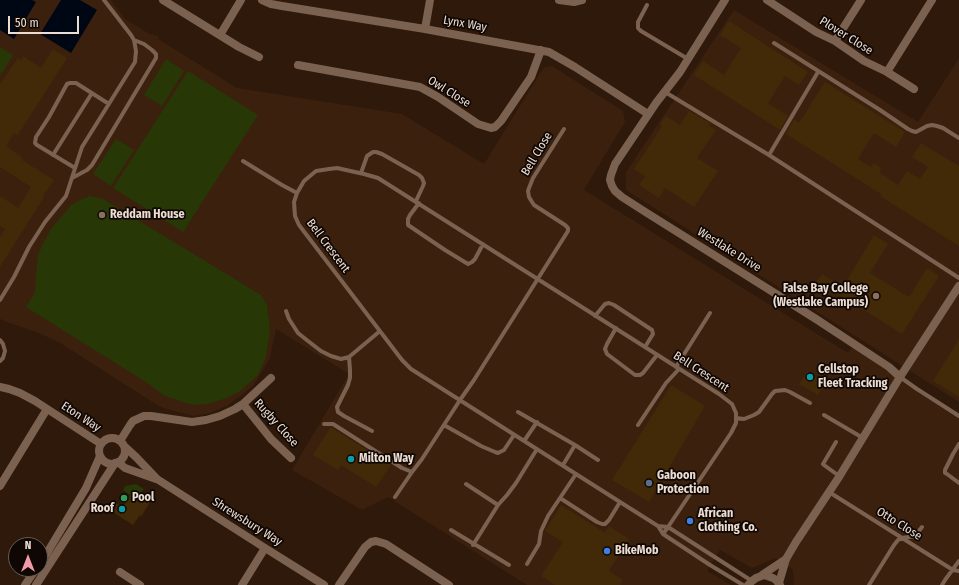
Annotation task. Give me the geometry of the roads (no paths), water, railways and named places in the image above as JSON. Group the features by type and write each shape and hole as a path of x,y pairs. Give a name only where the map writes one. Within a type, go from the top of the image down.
{"street":[{"path":"163,0 259,57"},
{"path":"220,35 241,0"},
{"name":"Lynx Way","path":"262,0 271,4 282,6 549,52 648,114"},
{"path":"425,30 430,0"},
{"path":"558,0 574,2 582,0"},
{"name":"Westlake Drive","path":"725,0 675,79 648,114 615,164 610,180 615,190 622,197 816,319 889,367 900,377"},
{"name":"Plover Close","path":"767,0 816,32 914,89"},
{"path":"835,42 861,0"},
{"path":"887,72 932,0"},
{"name":"Owl Close","path":"298,65 420,87 438,97 478,124 491,128 495,127 500,121 531,77 540,50"},
{"path":"780,584 786,559 796,542 959,286"},
{"name":"Rugby Close","path":"122,443 130,424 140,417 151,416 186,421 198,421 220,416 235,410 271,378"},
{"name":"Eton Way","path":"0,387 20,393 35,401 101,444"},
{"name":"Rugby Close","path":"243,404 271,439 291,458"},
{"name":"Eton Way","path":"0,486 47,409"},
{"path":"48,551 86,488 100,456 99,452 101,444 104,441 108,439 116,439 122,443 157,479"},
{"path":"36,585 116,463 122,458 125,450 122,443"},
{"path":"100,456 106,462 116,463 125,468 157,479"},
{"name":"Shrewsbury Way","path":"157,479 324,585"},
{"path":"76,505 85,511"},
{"path":"339,585 365,547 370,542 376,541 386,544 449,585"},
{"path":"242,585 265,548"},
{"path":"750,583 786,559"},
{"path":"120,572 140,585"},
{"path":"762,576 772,577 780,584"}],"lane":[{"path":"0,300 45,222 66,196 82,147 134,65 136,51 134,40 104,0"},
{"path":"647,5 638,22 638,28 688,59"},
{"path":"72,178 88,170 92,165 156,58 156,54 152,50 144,44 134,40"},
{"path":"774,43 912,131 916,132 932,125 943,128 959,138"},
{"path":"769,155 818,72"},
{"path":"75,168 37,146 35,140 38,134 67,84 73,82 76,83 109,104"},
{"path":"665,92 769,155 959,278"},
{"path":"53,155 92,93"},
{"name":"Bell Close","path":"538,279 568,231 567,226 534,205 530,200 528,191 533,178 564,129"},
{"path":"361,173 367,156 373,152 382,154 413,171 422,178 424,183 417,202 408,219 408,224 418,233 468,264 475,259 483,244"},
{"path":"243,160 297,193"},
{"name":"Bell Crescent","path":"736,418 736,413 732,404 719,394 378,178 337,168 320,170 316,171 304,181 297,193 294,207 295,216 299,225 402,360 411,369 658,526 663,534 743,585"},
{"path":"395,497 474,380 538,279"},
{"path":"596,316 605,304 608,303 614,305 652,330 653,334 646,347"},
{"path":"286,311 298,333 331,356 341,359 349,357 380,331"},
{"path":"638,425 677,368 710,313"},
{"path":"616,328 605,349 607,354 635,375 640,375 643,373 657,355"},
{"path":"0,340 5,351 3,358 0,361"},
{"path":"349,357 350,378 348,386 337,407 338,412 372,431"},
{"path":"900,377 959,416"},
{"path":"663,534 731,433 736,423 736,418 749,417 759,412 775,391 785,390 810,404"},
{"path":"518,412 537,422 598,460"},
{"path":"824,415 863,438"},
{"path":"524,441 537,422"},
{"path":"324,424 332,424 402,468 412,472"},
{"path":"444,425 481,446 498,453 504,450 514,435"},
{"path":"836,442 823,464 839,476"},
{"path":"959,444 945,470 945,473 959,483"},
{"path":"563,465 575,445"},
{"path":"473,544 498,505 516,483 537,449"},
{"path":"527,564 539,544 543,526 576,474"},
{"path":"466,484 498,505"},
{"name":"Otto Close","path":"829,492 953,570 959,571"},
{"path":"560,498 596,522 602,524 605,524 609,520 620,502"},
{"name":"Bell Crescent","path":"658,526 668,527 750,583"},
{"path":"869,585 898,540 915,536 922,527"},
{"path":"451,530 509,565"},
{"path":"942,585 959,561"}],"place":[{"name":"Reddam House","path":"102,215"},
{"name":"False Bay College (Westlake Campus)","path":"876,296"},
{"name":"Cellstop Fleet Tracking","path":"810,377"},
{"name":"Milton Way","path":"351,459"},
{"name":"Gaboon Protection","path":"649,483"},
{"name":"Pool","path":"124,498"},
{"name":"Roof","path":"122,509"},
{"name":"African Clothing Co.","path":"690,521"},
{"name":"BikeMob","path":"607,551"}]}
